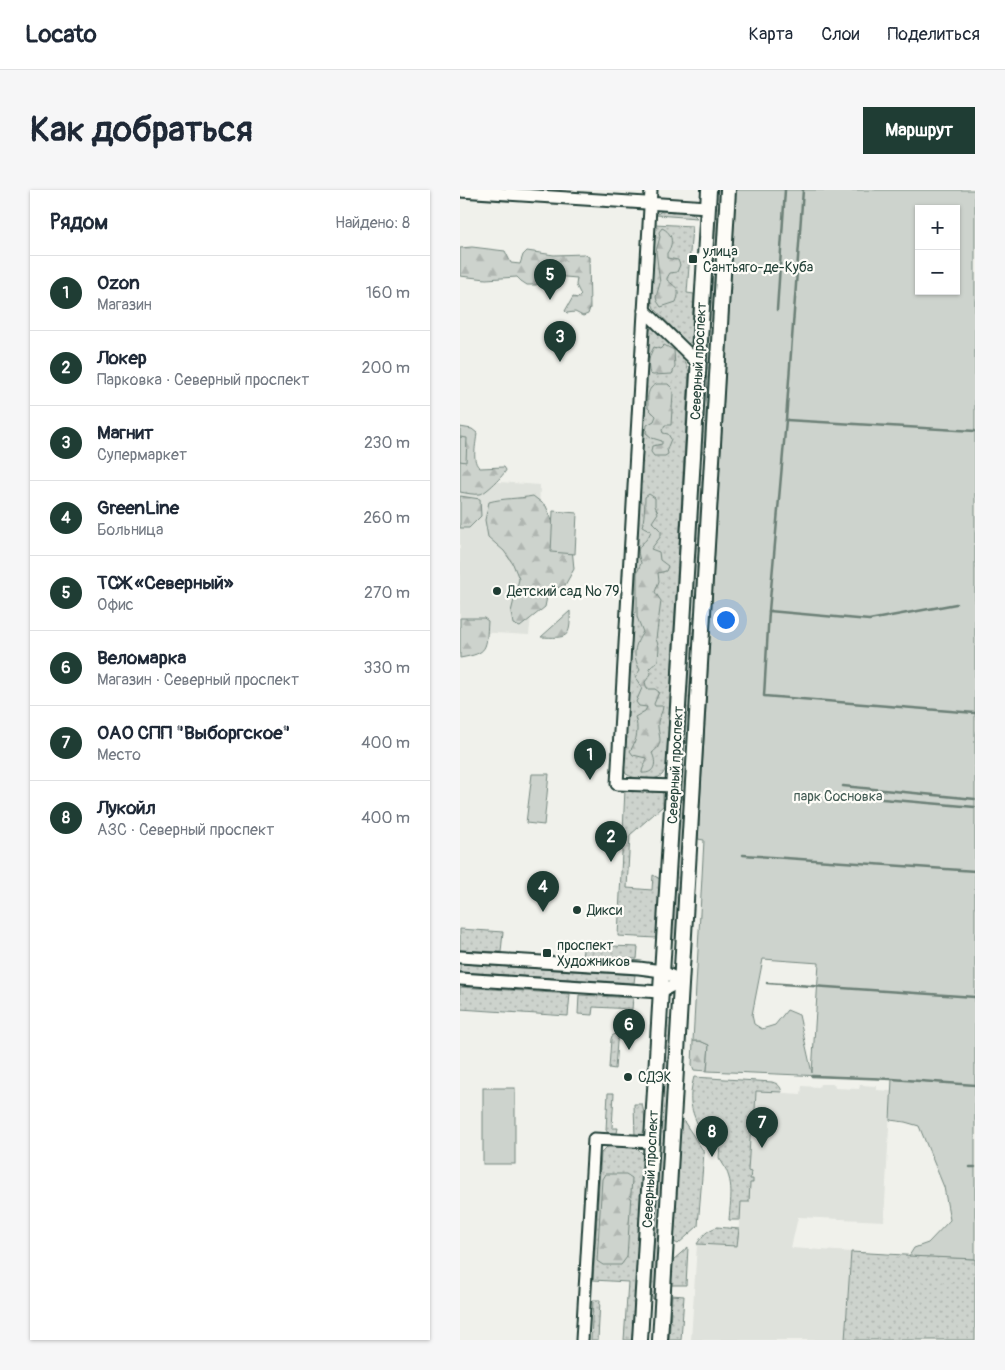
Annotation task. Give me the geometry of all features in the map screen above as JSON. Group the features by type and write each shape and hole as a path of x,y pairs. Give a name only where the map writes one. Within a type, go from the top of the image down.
{"main road":[{"name":"Северный проспект","path":"640,1340 709,190"},
{"name":"Северный проспект","path":"660,1340 728,190"},
{"path":"692,459 698,464 705,465 712,459"},
{"path":"684,614 690,608 698,609 702,615"}],"street":[{"path":"651,190 618,784 674,786"},
{"path":"460,191 708,207"},
{"path":"644,310 698,364"},
{"path":"460,957 640,968 662,971 681,981"},
{"path":"460,979 660,992 681,981"},
{"path":"582,1340 594,1139 652,1142"}],"shaded area":[{"name":"Детский сад № 79","path":"460,479 540,485 538,550 529,635 460,631"},
{"path":"820,1084 834,1084 835,1088 859,1089 860,1085 877,1086 877,1090 891,1091 884,1221 798,1217 791,1248 851,1252 845,1340 691,1340 697,1244 737,1246 741,1202 749,1202 750,1183 753,1179 750,1179 748,1172 751,1122 755,1115 757,1115 755,1111 756,1091 801,1094 802,1086 819,1087"}],"green space":[{"path":"716,190 723,190 707,451 704,454 701,450"},
{"name":"парк Сосновка","path":"736,190 975,190 975,1259 909,1256 914,1248 928,1243 950,1220 944,1187 919,1126 890,1120 892,1079 707,1071 709,1045 700,1041 693,1041 704,840 698,839","holes":["763,959 819,963 812,1073 799,1015 787,1010 775,1025 762,1029 754,1024 752,1015"]},
{"path":"663,210 691,212 697,218 656,215"},
{"path":"655,224 692,226 687,293 694,294 691,342 688,344 654,308 651,300"},
{"path":"662,228 666,230 671,239 667,258 678,260 680,265 677,272 670,273 667,278 678,291 676,302 661,307 656,297 660,283 656,251 660,237 659,232"},
{"path":"472,247 505,251 511,263 520,264 523,255 527,251 554,255 584,254 589,257 590,308 588,314 583,316 575,312 567,313 565,311 573,297 578,298 581,295 576,285 577,278 553,276 536,285 527,285 517,277 486,279 460,276 460,248"},
{"path":"651,328 655,329 675,349 689,372 666,767 662,775 649,779 629,776 624,769 649,332"},
{"path":"664,345 674,350 675,367 672,374 650,374 649,363 652,350 654,347 660,349"},
{"path":"657,384 668,384 672,388 673,393 671,425 665,425 662,430 671,439 667,449 668,454 665,456 654,456 651,452 652,446 662,444 662,441 652,438 646,433 647,425 654,421 656,416 648,408 648,394 651,388"},
{"path":"460,427 472,429 477,433 475,457 480,468 504,467 506,470 494,484 480,494 460,492"},
{"path":"460,437 467,438 466,462 460,461"},
{"path":"702,474 705,477 697,594 694,597 692,594 699,477"},
{"path":"649,494 655,498 655,506 658,513 652,522 661,531 661,536 651,549 659,552 660,560 668,566 666,571 658,573 659,581 655,592 661,601 656,639 659,647 658,661 650,668 651,674 645,682 647,689 655,689 659,692 654,704 655,706 663,706 658,722 660,742 652,753 654,767 650,772 642,773 646,758 633,755 630,751 637,734 635,717 645,711 647,707 639,706 636,702 642,688 635,677 640,670 635,651 643,632 637,617 637,573 641,563 639,548 651,531 642,526 645,497"},
{"path":"460,496 480,499 481,516 469,528 460,528"},
{"path":"533,496 546,506 553,523 572,548 574,569 564,587 553,588 547,597 545,607 520,627 513,624 511,612 519,579 513,564 504,551 488,537 485,520 489,502"},
{"path":"553,511 577,513 575,554 551,552"},
{"path":"570,611 570,627 566,635 562,637 541,637"},
{"path":"694,617 696,620 677,940 671,940 690,620"},
{"path":"460,618 484,618 488,621 487,638 484,648 476,654 460,658"},
{"path":"532,774 549,774 544,825 526,823"},
{"path":"659,788 663,794 663,806 630,835 627,888 652,890 653,875 660,879 656,938 618,936 625,789"},
{"path":"460,929 503,932 501,952 460,950"},
{"path":"584,945 638,947 637,959 582,956"},
{"path":"460,964 635,975 634,983 460,972"},
{"path":"460,987 570,994 568,1016 460,1009"},
{"path":"579,995 633,998 632,1009 593,1007 592,1015 578,1014"},
{"path":"667,1019 671,1020 668,1062 670,1070 656,1296 653,1299 651,1295"},
{"path":"617,1033 623,1035 618,1038 617,1042 615,1069 609,1068 611,1039"},
{"path":"693,1041 700,1041 709,1045 707,1071 694,1070 692,1065"},
{"path":"694,1077 772,1082 779,1086 782,1092 756,1091 755,1111 757,1111 757,1115 755,1115 754,1122 751,1123 748,1171 751,1172 750,1179 753,1179 753,1183 750,1183 749,1202 741,1202 740,1220 729,1220 730,1180 719,1158 720,1144 723,1144 724,1129 712,1129 703,1135 692,1108 691,1094"},
{"path":"483,1088 515,1088 515,1164 483,1164"},
{"path":"608,1093 614,1093 612,1128 618,1128 617,1133 608,1133 606,1130"},
{"path":"634,1104 642,1104 644,1112 645,1129 641,1137 635,1137"},
{"path":"681,1117 704,1152 698,1226 678,1244 674,1242"},
{"path":"608,1146 637,1148 644,1155 632,1340 624,1340 628,1282 593,1280 601,1153"},
{"path":"605,1174 626,1174 632,1178 627,1257 621,1265 603,1265 597,1261 602,1179"},
{"path":"717,1227 739,1229 737,1246 697,1244 705,1234"},
{"path":"688,1247 686,1285 671,1285 673,1260"},
{"path":"851,1252 975,1259 975,1340 845,1340"},
{"path":"672,1295 684,1296 681,1340 669,1340"},
{"path":"593,1300 600,1300 598,1340 591,1340"}],"waterway":[{"path":"777,310 785,190"},
{"path":"803,190 786,420 769,611 764,696 975,713"},
{"path":"786,420 975,431"},
{"path":"769,611 869,620 956,604"},
{"path":"843,786 975,799"},
{"path":"882,799 975,807"},
{"path":"743,855 975,871"},
{"path":"767,983 975,997"},
{"path":"812,1076 975,1085"},
{"path":"970,1167 975,1167"}],"place":[{"name":"улица Сантьяго-де-Куба","path":"693,259"},
{"name":"ТСЖ «Северный»","path":"550,300"},
{"name":"Магнит","path":"560,362"},
{"name":"Детский сад № 79","path":"497,591"},
{"name":"Ozon","path":"590,780"},
{"name":"Локер","path":"611,862"},
{"name":"Дикси","path":"577,910"},
{"name":"GreenLine","path":"543,912"},
{"name":"проспект Художников","path":"547,953"},
{"name":"Веломарка","path":"629,1050"},
{"name":"СДЭК","path":"628,1077"},
{"name":"ОАО СПП \"Выборгское\"","path":"762,1148"},
{"name":"Лукойл","path":"712,1157"}]}
